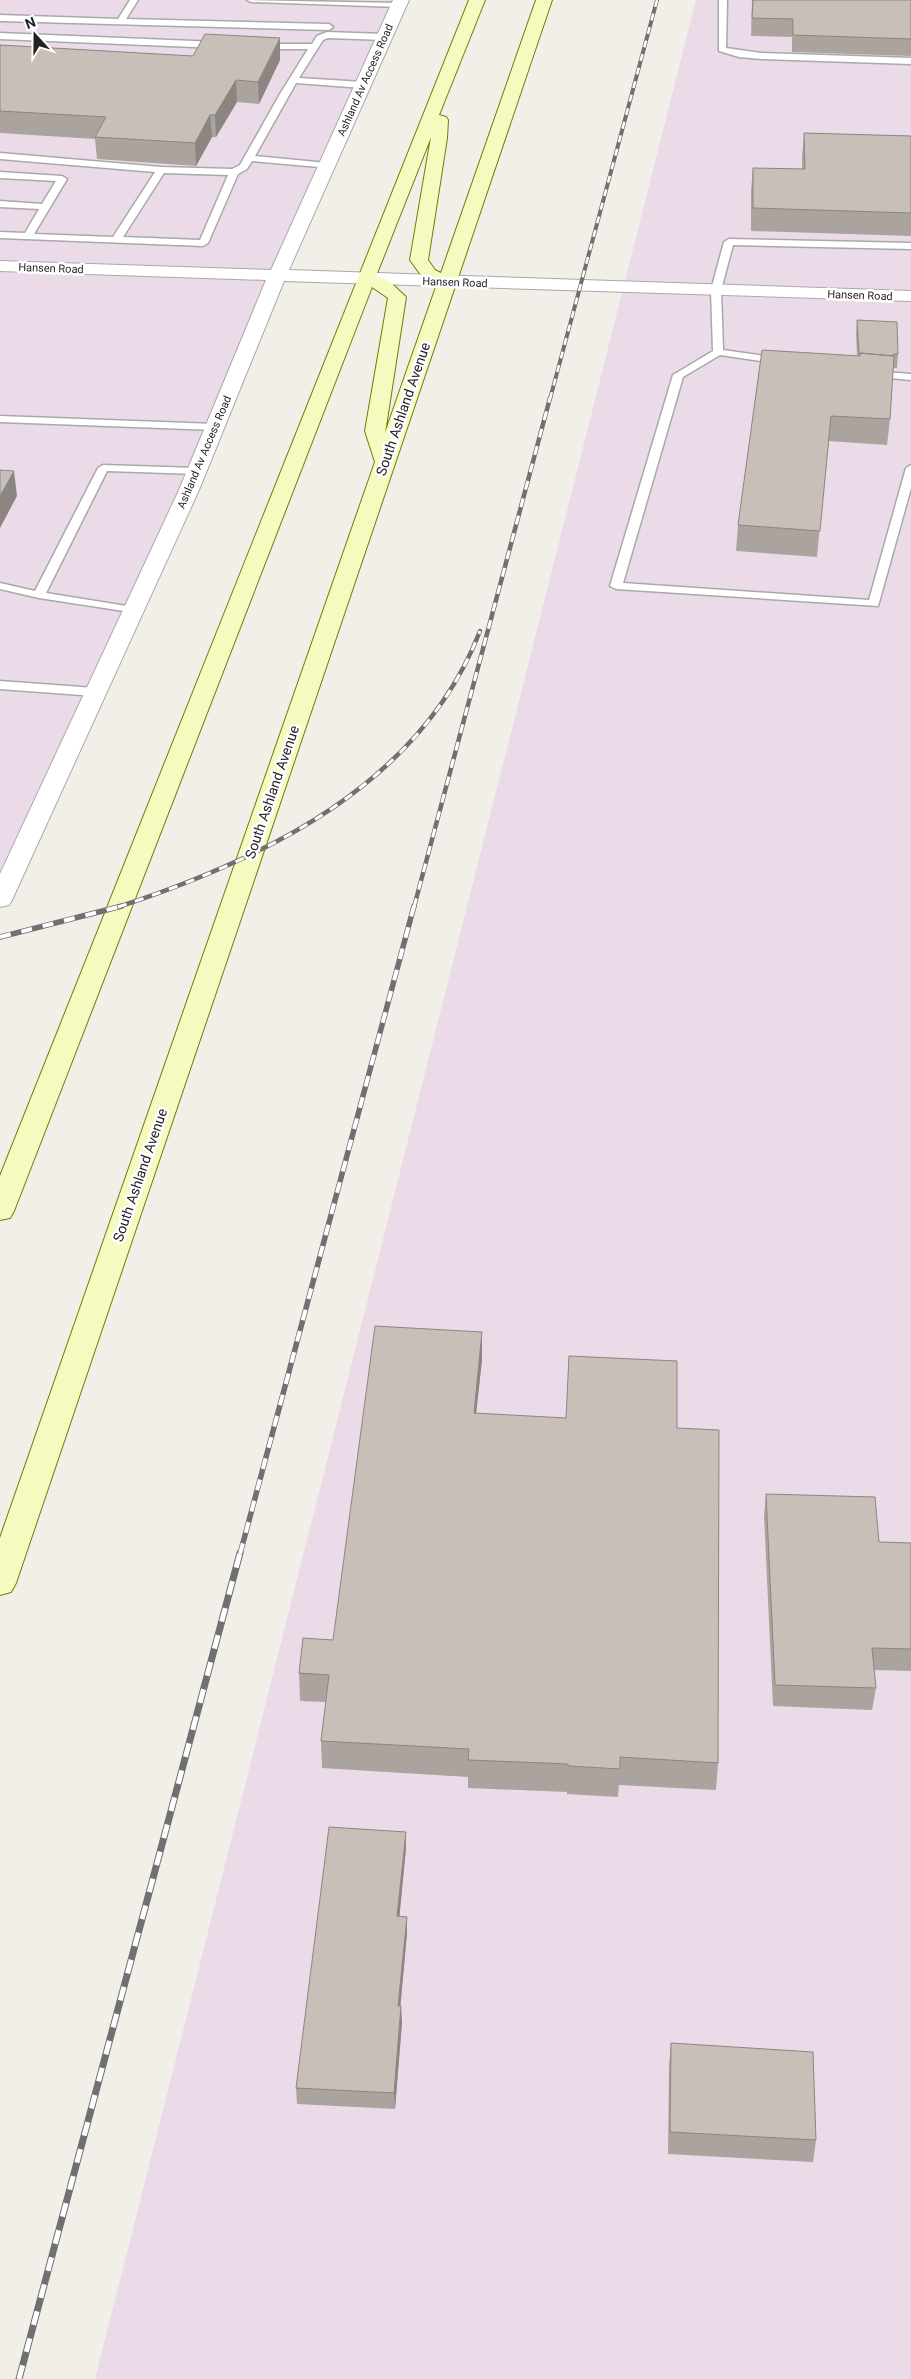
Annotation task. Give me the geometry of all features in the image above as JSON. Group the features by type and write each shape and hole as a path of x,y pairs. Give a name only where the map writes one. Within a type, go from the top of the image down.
{"main road":[{"path":"0,1210 477,0"},
{"name":"South Ashland Avenue","path":"0,1584 544,0"},
{"path":"440,97 440,142 428,198 420,260 429,274 447,282"},
{"path":"366,279 383,285 397,297 375,431 385,462"}],"street":[{"name":"Ashland Av Access Road","path":"0,899 196,471 277,276 400,3"},
{"name":"Hansen Road","path":"0,266 911,296"}],"lane":[{"path":"121,21 134,0"},
{"path":"251,0 332,19 385,37"},
{"path":"723,0 722,49 740,54 761,56 911,60"},
{"path":"0,36 194,37 332,19 400,3"},
{"path":"0,18 121,21 229,46"},
{"path":"0,156 161,170 234,172 244,166 293,80 332,19"},
{"path":"248,46 314,47"},
{"path":"293,80 363,85"},
{"path":"249,158 327,166"},
{"path":"116,240 161,170"},
{"path":"0,235 203,243 234,172"},
{"path":"0,175 62,179 28,236"},
{"path":"0,204 46,207"},
{"path":"718,352 716,290 729,242 911,246"},
{"path":"795,363 718,352 678,375 616,586 874,604 911,468"},
{"path":"861,373 911,377"},
{"path":"0,419 215,426"},
{"path":"39,595 103,468 196,471"},
{"path":"0,586 39,595 133,610"},
{"path":"0,685 95,692"}],"shaded area":[{"path":"0,0 400,0 0,900"},
{"path":"696,0 911,0 911,2379 95,2379"}],"building":[{"path":"753,0 911,0 911,39 793,35 793,19 752,18"},
{"path":"205,34 280,38 258,82 236,80 215,115 210,115 195,143 95,137 106,117 0,111 0,45 193,56"},
{"path":"804,133 911,136 911,213 753,208 753,168 805,169"},
{"path":"857,320 897,322 898,354 893,354 893,356 859,354"},
{"path":"762,350 860,356 860,353 894,356 890,419 831,416 820,531 738,525"},
{"path":"0,470 14,471 0,496"},
{"path":"375,1326 482,1332 474,1413 566,1418 569,1356 677,1361 677,1428 719,1430 718,1763 620,1757 620,1769 568,1766 568,1764 468,1760 469,1749 321,1741 329,1675 299,1673 303,1638 333,1640"},
{"path":"766,1494 875,1497 879,1542 911,1543 911,1649 872,1648 876,1688 775,1685"},
{"path":"329,1827 406,1832 397,1916 407,1917 398,2006 401,2006 394,2093 296,2088"},
{"path":"671,2043 813,2052 816,2140 670,2132"}],"railway":[{"path":"550,399 657,0"},
{"path":"414,907 550,398"},
{"path":"118,907 173,888 228,865 282,839 332,808 378,773 419,732 454,685 480,631"},
{"path":"0,937 122,906"},
{"path":"240,1554 414,906"},
{"path":"19,2379 240,1553"}]}
